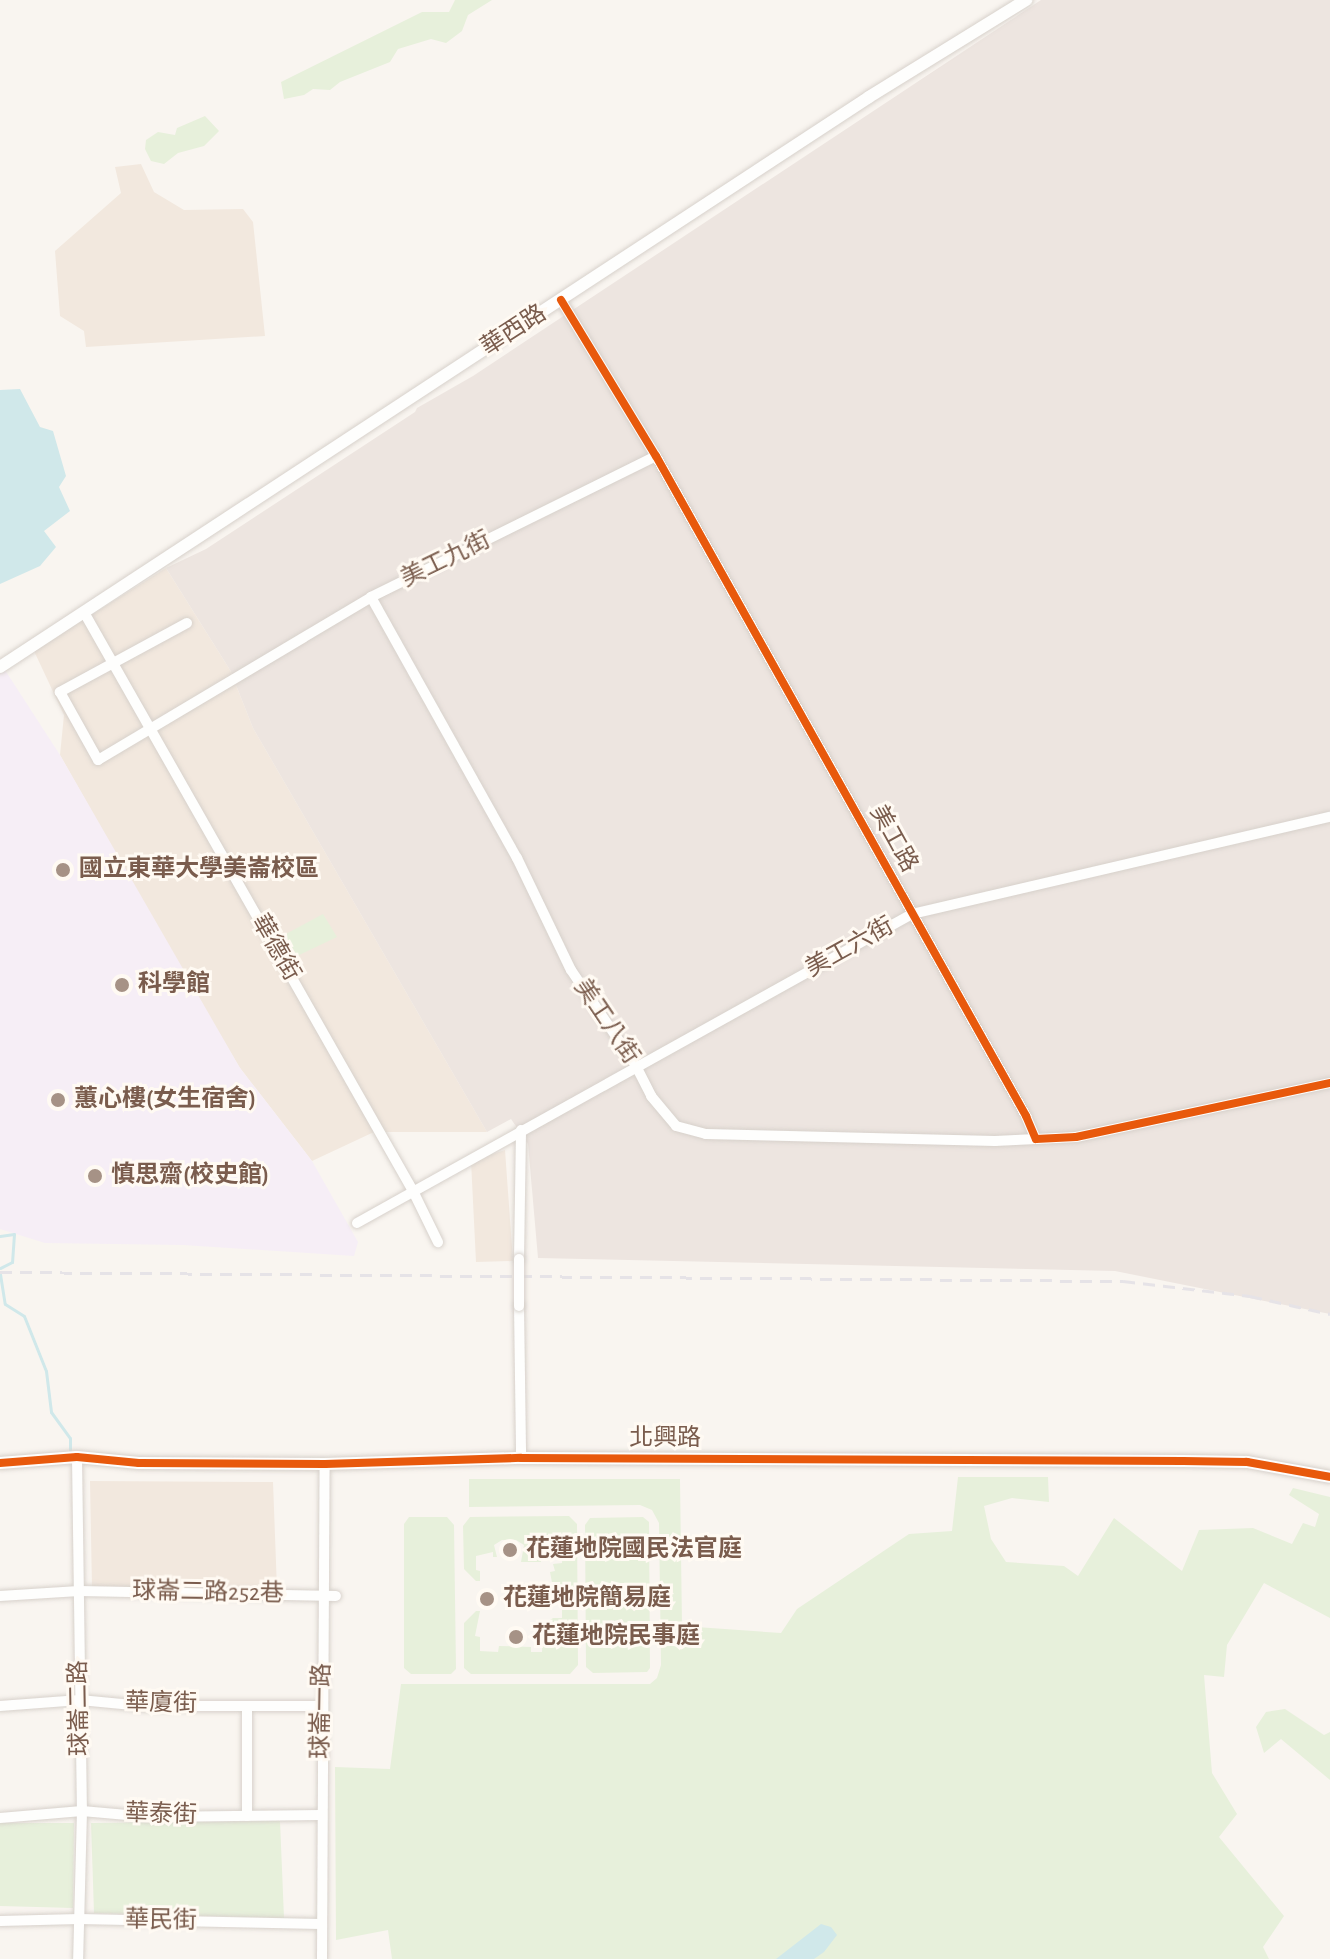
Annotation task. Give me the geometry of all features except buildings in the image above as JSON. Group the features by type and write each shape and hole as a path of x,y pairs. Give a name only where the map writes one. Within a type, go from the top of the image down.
{"street":[{"name":"華西路","path":"0,667 869,97 1026,0"},
{"name":"美工路","path":"561,300 656,456 1026,1116 1036,1139"},
{"name":"美工九街","path":"113,661 60,692 98,760 371,597 656,456"},
{"name":"美工八街","path":"371,597 517,858 571,970 636,1066 651,1096 676,1126 706,1134 995,1141 1036,1139"},
{"name":"華德街","path":"85,614 413,1191 438,1242"},
{"path":"113,661 187,623"},
{"name":"美工六街","path":"357,1223 912,914 1330,817"},
{"path":"1036,1139 1076,1137 1330,1083"},
{"path":"521,1130 521,1458"},
{"name":"北興路","path":"0,1463 77,1457 139,1463 325,1464 521,1458 1247,1462 1330,1477"},
{"name":"球崙二路","path":"77,1457 82,1811 78,1959"},
{"name":"球崙一路","path":"322,1959 322,1706 330,1596 325,1464"},
{"name":"球崙二路252巷","path":"0,1596 79,1591 330,1596"},
{"name":"華廈街","path":"0,1706 80,1700 143,1706 322,1706"},
{"path":"247,1706 247,1816"},
{"name":"華泰街","path":"0,1818 82,1811 150,1817 321,1815"},
{"name":"華民街","path":"0,1921 79,1919 321,1924"}],"shaded area":[{"path":"1041,0 1330,0 1330,1314 1115,1271 538,1258 528,1144 511,1119 487,1132 253,728 230,670 166,568 206,549 417,408 473,376"},
{"path":"141,164 154,192 184,210 243,209 253,222 265,336 86,347 84,331 60,316 55,251 121,193 115,167"},
{"path":"166,568 230,670 253,728 487,1132 374,1132 312,1161 240,1068 190,985 60,755 64,715 34,651"},
{"name":"國立東華大學美崙校區","path":"5,670 60,755 240,1068 312,1161 358,1242 354,1256 183,1245 45,1243 0,1229 0,673"},
{"path":"505,1150 513,1261 476,1262 471,1161"},
{"path":"90,1481 273,1482 277,1589 92,1589"}],"green space":[{"path":"455,0 492,0 468,15 462,31 446,43 431,39 398,49 390,62 340,82 330,90 313,89 304,95 284,99 281,82 422,12 449,12"},
{"path":"205,116 219,131 204,146 178,153 164,164 151,161 145,149 146,140 158,132 175,135 177,128"},
{"path":"323,914 337,937 297,956 284,935"},
{"path":"958,1477 1048,1477 1049,1502 1012,1498 984,1506 991,1539 1006,1562 1064,1566 1078,1576 1114,1518 1182,1571 1199,1530 1253,1528 1292,1544 1303,1523 1315,1527 1319,1514 1289,1495 1293,1488 1330,1497 1330,1618 1264,1583 1227,1645 1224,1677 1204,1675 1212,1773 1237,1814 1219,1837 1284,1916 1263,1947 1269,1959 392,1959 388,1930 336,1940 335,1767 390,1769 401,1684 650,1684 657,1678 661,1665 659,1523 652,1510 640,1505 469,1507 469,1479 680,1479 682,1626 781,1633 797,1609 909,1534 952,1531"},
{"path":"569,1516 577,1524 578,1665 570,1674 471,1674 464,1668 464,1623 476,1611 480,1611 475,1636 480,1637 480,1651 498,1652 499,1646 531,1647 531,1652 542,1652 543,1625 553,1618 562,1618 562,1589 553,1588 550,1572 555,1571 553,1564 562,1563 563,1539 541,1538 541,1562 521,1562 524,1545 516,1540 502,1540 494,1545 497,1557 493,1557 493,1552 476,1556 480,1581 476,1581 464,1569 463,1526 470,1517"},
{"path":"409,1517 447,1517 454,1525 456,1669 451,1674 411,1674 404,1668 404,1524"},
{"path":"643,1517 649,1522 650,1668 647,1672 593,1673 586,1667 585,1525 590,1518"},
{"path":"1285,1709 1324,1735 1330,1732 1330,1780 1281,1739 1264,1753 1256,1727 1266,1712"},
{"path":"280,1821 284,1918 94,1913 91,1823"},
{"path":"0,1823 74,1823 73,1908 0,1906"}],"water":[{"path":"20,389 40,427 53,431 66,476 59,487 70,511 44,531 56,547 40,566 0,584 0,390"},
{"path":"821,1924 831,1927 837,1935 824,1952 814,1959 776,1959"}],"waterway":[{"path":"0,1236 14,1234 12,1262 0,1268"},
{"path":"0,1274 5,1304 24,1316 46,1371 51,1412 70,1438 70,1451"}],"railway":[{"path":"0,1272 1123,1281 1250,1296 1330,1314"}],"cycle path":[{"path":"561,300 656,456 1026,1116 1036,1139 1076,1137 1330,1083"},
{"path":"0,1463 77,1457 139,1463 325,1464 521,1458 1183,1461 1247,1462 1330,1477"}],"place":[{"name":"國立東華大學美崙校區","path":"63,870"},
{"name":"科學館","path":"122,985"},
{"name":"蕙心樓(女生宿舍)","path":"58,1100"},
{"name":"慎思齋(校史館)","path":"95,1176"},
{"name":"花蓮地院國民法官庭","path":"510,1550"},
{"name":"花蓮地院簡易庭","path":"487,1599"},
{"name":"花蓮地院民事庭","path":"516,1637"}]}
